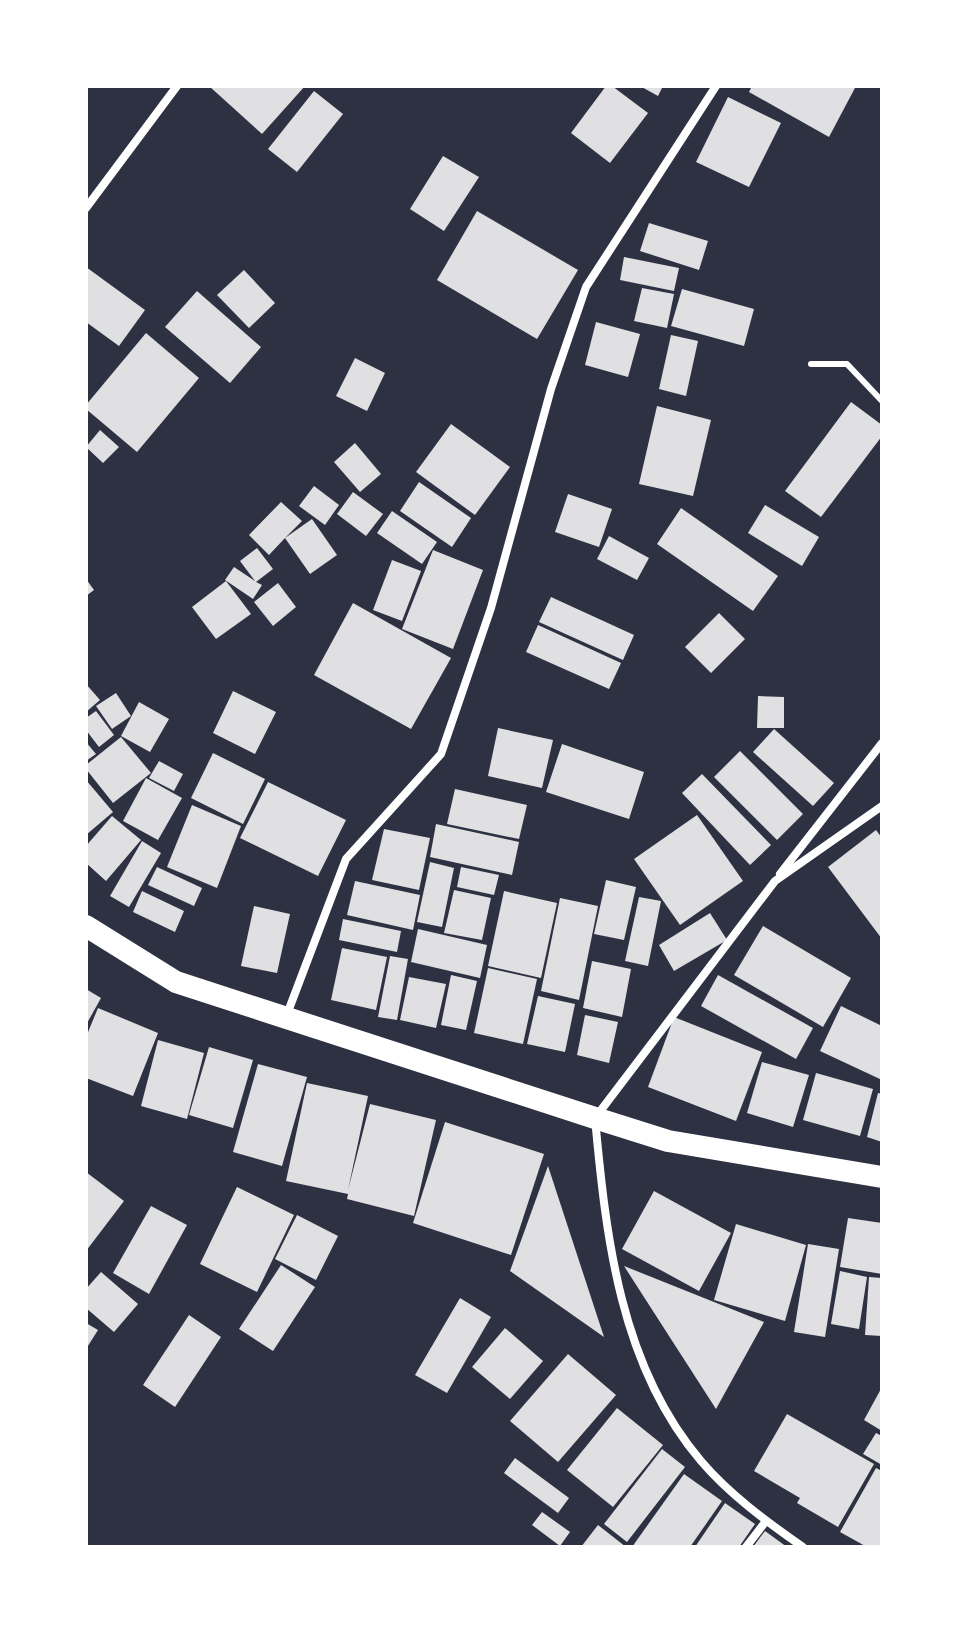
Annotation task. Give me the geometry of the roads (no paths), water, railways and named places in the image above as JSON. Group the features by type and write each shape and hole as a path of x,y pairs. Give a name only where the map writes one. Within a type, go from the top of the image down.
{"highway":[{"path":"86,926 176,982 595,1118 668,1141 882,1177"}],"street":[{"path":"86,208 177,86"},
{"path":"286,1019 346,859 441,754 491,608 551,389 586,287 716,86"},
{"path":"803,1547 766,1521 703,1463 680,1433 639,1357 623,1305 603,1203 595,1118 882,743"},
{"path":"775,881 882,806"},
{"path":"746,1547 766,1521"}],"lane":[{"path":"811,364 847,364 882,401"}]}
